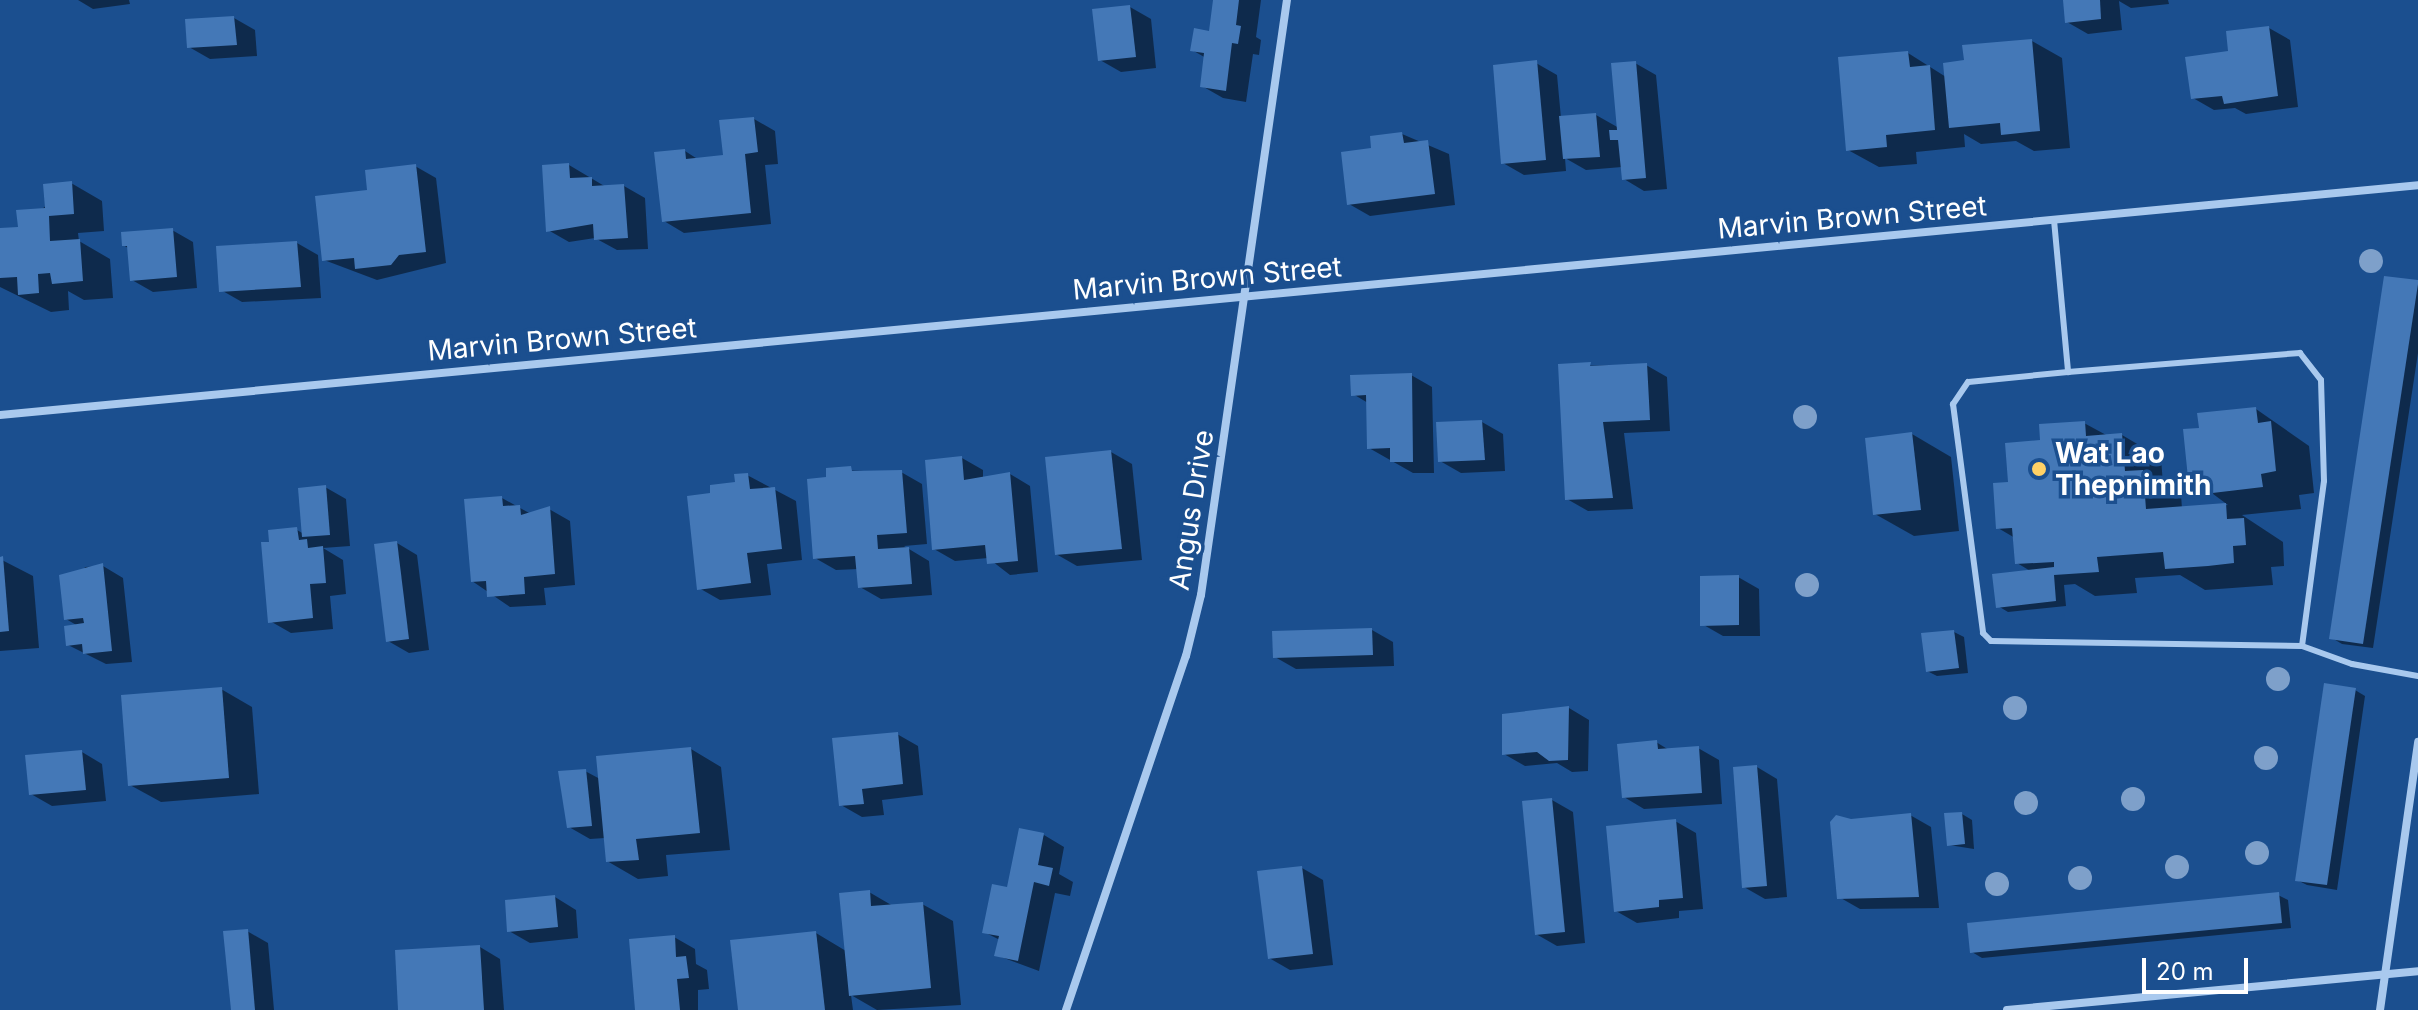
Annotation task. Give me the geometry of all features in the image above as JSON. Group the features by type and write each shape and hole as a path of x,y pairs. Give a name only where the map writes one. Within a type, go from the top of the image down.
{"street":[{"name":"Angus Drive","path":"1066,1010 1186,656 1248,296 1287,0"},
{"name":"Marvin Brown Street","path":"0,415 2418,185"},
{"path":"2380,1010 2418,742"},
{"path":"2007,1010 2418,971"}],"lane":[{"path":"2054,220 2068,372"},
{"path":"2302,646 2324,481 2321,380 2300,353 1968,382 1953,404 1983,633 1991,641 2302,646 2352,664 2418,676"}],"building":[{"path":"1213,0 1239,0 1236,25 1241,26 1238,44 1232,43 1226,91 1200,87 1204,53 1190,51 1194,28 1209,31"},
{"path":"2063,0 2100,0 2101,19 2065,23"},
{"path":"1130,5 1136,57 1098,61 1092,9"},
{"path":"234,16 237,45 187,48 185,19"},
{"path":"2269,26 2278,96 2224,104 2222,96 2191,99 2185,57 2228,51 2226,31"},
{"path":"2032,39 2040,131 2001,135 2000,123 1949,128 1943,63 1964,60 1962,45"},
{"path":"1908,51 1910,67 1930,65 1935,130 1886,135 1887,147 1846,151 1838,57"},
{"path":"1537,60 1546,160 1501,164 1493,65"},
{"path":"1636,61 1646,178 1622,180 1618,140 1610,140 1609,130 1617,130 1611,63"},
{"path":"1596,113 1600,157 1563,159 1559,116"},
{"path":"754,117 758,152 745,154 751,213 662,222 654,152 685,149 686,159 723,155 719,120"},
{"path":"1402,132 1404,143 1428,140 1435,194 1347,205 1341,152 1371,148 1370,136"},
{"path":"569,163 570,178 592,177 592,186 624,184 628,238 594,240 593,224 546,232 542,165"},
{"path":"416,164 426,252 399,255 391,265 355,269 354,258 322,261 315,196 367,190 365,170"},
{"path":"72,181 74,214 49,216 50,241 80,239 83,281 52,284 50,273 38,274 39,293 18,295 17,277 0,278 0,228 18,227 16,210 45,208 43,184"},
{"path":"173,228 177,277 130,281 127,246 122,246 121,232"},
{"path":"297,241 301,287 219,292 216,246"},
{"path":"2384,276 2418,280 2418,284 2363,644 2329,639"},
{"path":"1591,362 1590,366 1647,363 1650,420 1603,422 1613,498 1565,500 1558,364"},
{"path":"1412,373 1413,462 1390,462 1390,448 1367,449 1366,395 1351,396 1350,375"},
{"path":"2256,407 2258,423 2271,421 2276,471 2261,474 2263,487 2204,494 2202,477 2188,478 2183,429 2199,428 2197,413"},
{"path":"1482,420 1485,460 1438,462 1436,422"},
{"path":"2085,421 2086,436 2122,433 2125,471 2143,470 2146,509 2226,503 2227,519 2244,518 2246,545 2233,546 2234,563 2208,566 2165,569 2163,552 2097,557 2099,572 2054,575 2056,601 1996,608 1992,574 2054,567 2054,562 2015,564 2012,528 1996,529 1993,483 2008,482 2005,443 2040,440 2039,424"},
{"path":"1912,432 1921,510 1873,515 1865,438"},
{"path":"1111,450 1122,549 1055,555 1045,457"},
{"path":"962,456 964,480 1010,472 1018,561 987,564 985,545 932,550 925,460"},
{"path":"851,466 852,471 902,470 907,533 877,535 878,549 909,547 912,584 858,588 855,556 813,559 807,479 826,477 826,468"},
{"path":"748,473 750,489 775,487 782,549 747,553 751,583 697,590 687,496 710,493 710,485 735,482 734,474"},
{"path":"326,485 330,535 302,537 298,488"},
{"path":"502,496 503,506 520,505 521,515 550,506 555,574 524,577 525,594 487,597 486,581 471,582 464,499"},
{"path":"297,527 299,540 307,539 308,548 323,546 326,583 310,584 313,618 268,623 261,542 269,542 268,530"},
{"path":"397,541 409,639 386,642 374,544"},
{"path":"3,556 9,631 0,632 0,557"},
{"path":"103,563 112,651 83,654 82,644 66,646 64,626 84,623 83,618 64,620 59,575"},
{"path":"1739,575 1739,625 1700,626 1700,576"},
{"path":"1372,628 1373,655 1273,658 1272,631"},
{"path":"1954,630 1959,668 1926,672 1921,633"},
{"path":"2324,683 2356,688 2327,885 2295,881"},
{"path":"222,687 229,778 128,786 121,695"},
{"path":"1569,706 1568,760 1549,761 1537,752 1502,755 1502,714"},
{"path":"898,732 903,784 862,789 864,804 839,806 832,738"},
{"path":"1657,740 1658,749 1699,746 1702,793 1622,798 1617,744"},
{"path":"691,747 700,833 636,839 639,860 606,862 596,756"},
{"path":"82,750 86,790 29,795 25,755"},
{"path":"1757,765 1767,886 1742,888 1733,767"},
{"path":"586,769 592,826 567,828 558,771"},
{"path":"1552,798 1565,932 1535,935 1522,801"},
{"path":"1962,812 1965,844 1947,846 1944,813"},
{"path":"1911,813 1919,897 1837,899 1830,822 1836,815 1851,819"},
{"path":"1676,819 1683,898 1659,900 1659,907 1614,912 1606,826"},
{"path":"1019,828 1044,833 1038,865 1053,868 1049,886 1034,882 1018,961 994,956 999,936 982,933 992,884 1007,887"},
{"path":"1302,866 1313,954 1268,959 1257,871"},
{"path":"870,890 871,906 923,902 931,988 849,996 839,893"},
{"path":"2279,892 2282,923 1970,953 1967,923"},
{"path":"555,895 558,927 507,932 505,900"},
{"path":"248,929 255,1010 231,1010 223,931"},
{"path":"816,931 825,1010 738,1010 730,940"},
{"path":"675,935 676,957 686,956 689,978 677,979 680,1010 635,1010 629,939"},
{"path":"480,945 484,1010 398,1010 395,950"}],"place":[{"name":"Wat Lao Thepnimith","path":"2039,469"}]}
